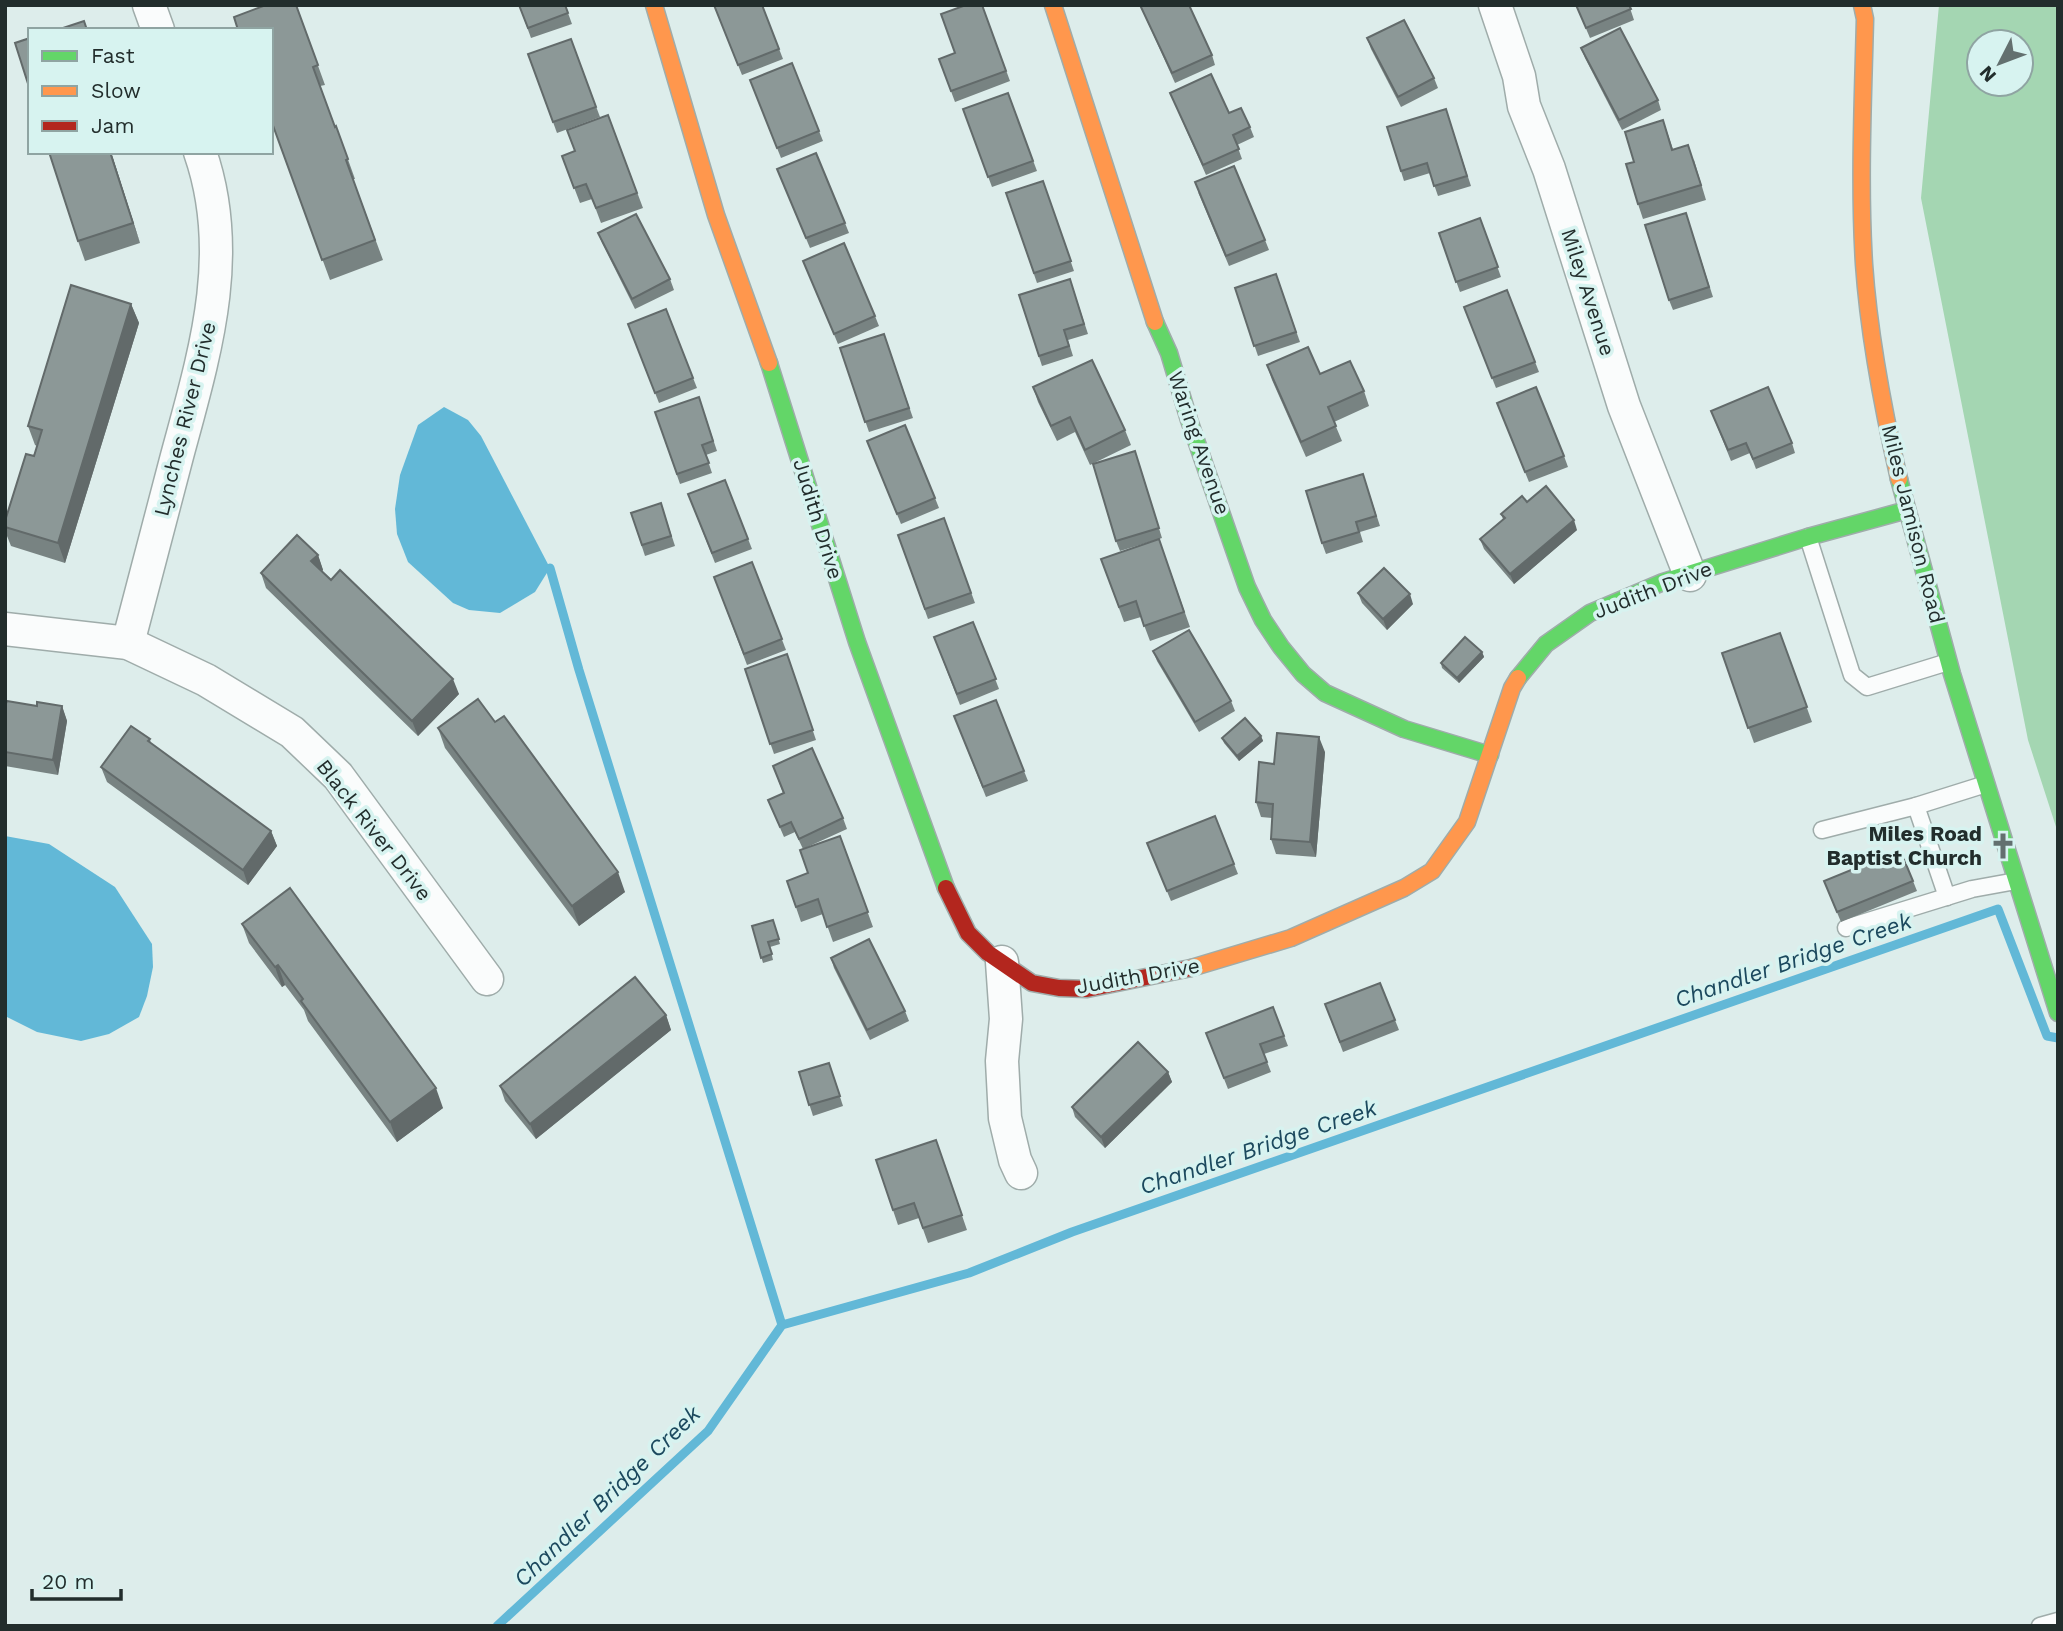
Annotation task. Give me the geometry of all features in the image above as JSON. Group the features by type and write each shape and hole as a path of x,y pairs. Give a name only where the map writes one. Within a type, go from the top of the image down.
{"street":[{"path":"149,5 157,28"},
{"name":"Judith Drive","path":"654,5 716,215 781,397 892,747 940,876 968,933 988,953 1032,983 1087,989 1204,965 1291,938 1404,888 1432,871 1467,822 1512,688 1527,665 1546,644 1590,613 1638,591 1738,558 1907,510"},
{"name":"Waring Avenue","path":"1054,5 1154,319 1169,353 1189,421 1247,587 1263,620 1303,674 1325,693 1404,729 1490,755"},
{"name":"Miley Avenue","path":"1495,5 1519,76 1524,106 1549,169 1624,406 1690,575"},
{"name":"Miles Jamison Road","path":"1865,10 1861,190 1864,267 1873,345 1890,439 1948,662 2058,1013"},
{"name":"Lynches River Drive","path":"128,643 208,341 217,256 210,181 201,154"},
{"name":"Black River Drive","path":"5,629 128,643 206,680 292,732 338,776 487,979"},
{"path":"1002,962 1006,1019 1002,1061 1005,1118 1015,1160 1021,1173"}],"lane":[{"path":"1808,537 1852,675 1867,687 1948,662"},
{"path":"1822,830 1916,806 1986,784"},
{"path":"1916,806 1947,897"},
{"path":"1846,928 1972,889 2016,881"},
{"path":"2040,1626 2058,1621"}],"green space":[{"path":"1939,5 2058,5 2058,833 2028,740 1921,198"}],"water":[{"path":"444,407 468,420 481,436 550,568 535,592 500,613 469,610 453,603 408,562 397,534 395,509 400,475 418,425"},
{"path":"5,836 49,844 115,887 152,944 153,967 139,1017 109,1034 81,1041 37,1032 5,1016"}],"building":[{"path":"266,5 296,5 318,65 313,67 375,240 322,260 273,125 273,28 237,28 234,17"},
{"path":"519,5 565,5 568,13 528,28"},
{"path":"714,5 762,5 779,49 738,65"},
{"path":"966,5 982,5 1006,71 951,91 939,59 955,53 941,14"},
{"path":"1140,5 1189,5 1212,55 1172,73"},
{"path":"1576,5 1629,5 1631,9 1586,28"},
{"path":"1404,20 1434,78 1398,97 1367,38"},
{"path":"84,21 86,28 63,28"},
{"path":"1620,28 1658,100 1619,120 1581,48"},
{"path":"28,39 28,84 15,43"},
{"path":"571,39 596,107 553,122 528,54"},
{"path":"792,63 819,131 777,148 750,80"},
{"path":"1211,74 1229,113 1241,108 1250,127 1233,135 1239,149 1203,165 1170,93"},
{"path":"1008,93 1033,161 988,177 963,109"},
{"path":"1446,109 1467,176 1434,186 1427,163 1401,171 1387,127"},
{"path":"608,115 637,193 596,208 586,184 574,188 562,156 575,151 567,130"},
{"path":"1663,120 1672,150 1688,145 1701,185 1638,204 1626,164 1634,162 1625,132"},
{"path":"816,153 845,223 806,238 777,169"},
{"path":"50,154 111,154 133,223 78,241"},
{"path":"1234,166 1265,240 1226,256 1195,182"},
{"path":"1043,181 1071,261 1034,273 1006,193"},
{"path":"1686,213 1709,287 1669,300 1645,225"},
{"path":"636,214 670,279 632,299 598,233"},
{"path":"1480,218 1498,267 1456,282 1439,233"},
{"path":"844,243 875,316 834,334 803,261"},
{"path":"1276,274 1296,332 1254,346 1235,288"},
{"path":"1070,279 1084,324 1064,330 1069,346 1039,356 1019,295"},
{"path":"71,285 131,304 58,543 5,527 5,521 26,454 34,456 42,430 28,426"},
{"path":"1507,290 1535,362 1492,378 1464,307"},
{"path":"666,309 693,378 655,393 628,324"},
{"path":"884,334 909,408 865,422 840,348"},
{"path":"1308,347 1320,374 1350,361 1364,391 1328,407 1336,426 1301,442 1267,365"},
{"path":"1092,360 1125,430 1085,450 1070,417 1051,426 1033,387"},
{"path":"1536,387 1564,456 1525,472 1497,403"},
{"path":"1768,387 1792,443 1753,459 1746,443 1728,450 1711,411"},
{"path":"699,397 713,441 702,445 709,463 677,474 655,412"},
{"path":"905,425 935,498 897,514 867,441"},
{"path":"1135,451 1159,528 1116,541 1093,464"},
{"path":"1363,474 1376,516 1356,522 1359,532 1322,543 1306,491"},
{"path":"725,480 748,539 712,553 688,494"},
{"path":"1546,486 1574,520 1510,574 1480,539 1505,518 1501,514 1522,496 1527,502"},
{"path":"661,503 671,536 642,545 631,513"},
{"path":"944,518 971,593 925,609 898,535"},
{"path":"297,535 318,555 311,561 331,580 340,570 453,679 412,721 261,573"},
{"path":"1159,539 1184,612 1144,626 1136,601 1119,607 1101,559"},
{"path":"752,562 782,639 744,654 714,577"},
{"path":"1384,568 1410,594 1383,619 1358,593"},
{"path":"973,622 996,679 957,694 934,637"},
{"path":"1189,630 1231,701 1195,722 1153,651"},
{"path":"1780,633 1807,707 1748,728 1722,653"},
{"path":"1465,637 1482,652 1457,678 1441,663"},
{"path":"787,654 813,730 770,744 745,669"},
{"path":"478,699 495,722 504,716 618,872 572,906 438,728"},
{"path":"996,700 1024,771 983,787 954,716"},
{"path":"7,701 37,706 37,702 62,706 53,760 5,752"},
{"path":"1245,718 1261,736 1237,756 1222,738"},
{"path":"131,726 271,831 243,870 101,767"},
{"path":"1277,733 1319,737 1310,842 1271,839 1273,804 1256,802 1259,762 1274,764"},
{"path":"812,748 843,818 799,839 791,822 780,827 768,800 784,793 773,766"},
{"path":"1215,816 1234,864 1167,891 1147,843"},
{"path":"840,836 868,912 827,927 818,899 796,907 787,881 808,873 800,850"},
{"path":"1900,850 1913,881 1837,912 1824,881"},
{"path":"290,888 436,1088 390,1122 301,1001 303,999 278,965 275,967 242,924"},
{"path":"773,920 779,939 768,942 772,954 761,958 752,926"},
{"path":"869,939 905,1011 867,1030 831,958"},
{"path":"635,977 666,1015 530,1124 500,1086"},
{"path":"1380,983 1395,1020 1340,1042 1325,1004"},
{"path":"1273,1007 1284,1036 1260,1044 1267,1062 1224,1078 1206,1033"},
{"path":"1138,1042 1168,1072 1101,1137 1072,1107"},
{"path":"829,1063 840,1096 809,1105 799,1072"},
{"path":"936,1140 962,1215 923,1228 914,1203 893,1210 876,1160"}],"waterway":[{"path":"550,568 579,670 782,1325"},
{"name":"Chandler Bridge Creek","path":"497,1626 708,1431 782,1325 969,1273 1072,1232 1998,909 2047,1036 2058,1038"}],"traffic: fast":[{"path":"1155,322 1169,353 1189,420 1247,587 1263,620 1281,647 1303,674 1325,693 1404,729 1490,755"},
{"path":"769,363 857,642 946,888"},
{"path":"1899,479 1952,674 2058,1013"},
{"path":"1518,678 1546,644 1590,613 1663,582 1808,537 1907,510"}],"traffic: slow":[{"path":"654,5 716,215 769,363"},
{"path":"1053,5 1155,322"},
{"path":"1862,5 1865,19 1862,172 1864,264 1877,373 1899,479"},
{"path":"1191,968 1291,938 1404,888 1432,871 1467,822 1512,688 1518,678"}],"traffic: jam":[{"path":"946,888 968,933 988,953 1032,983 1087,989 1191,968"}],"place":[{"name":"Miles Road Baptist Church","path":"2003,846"}]}
